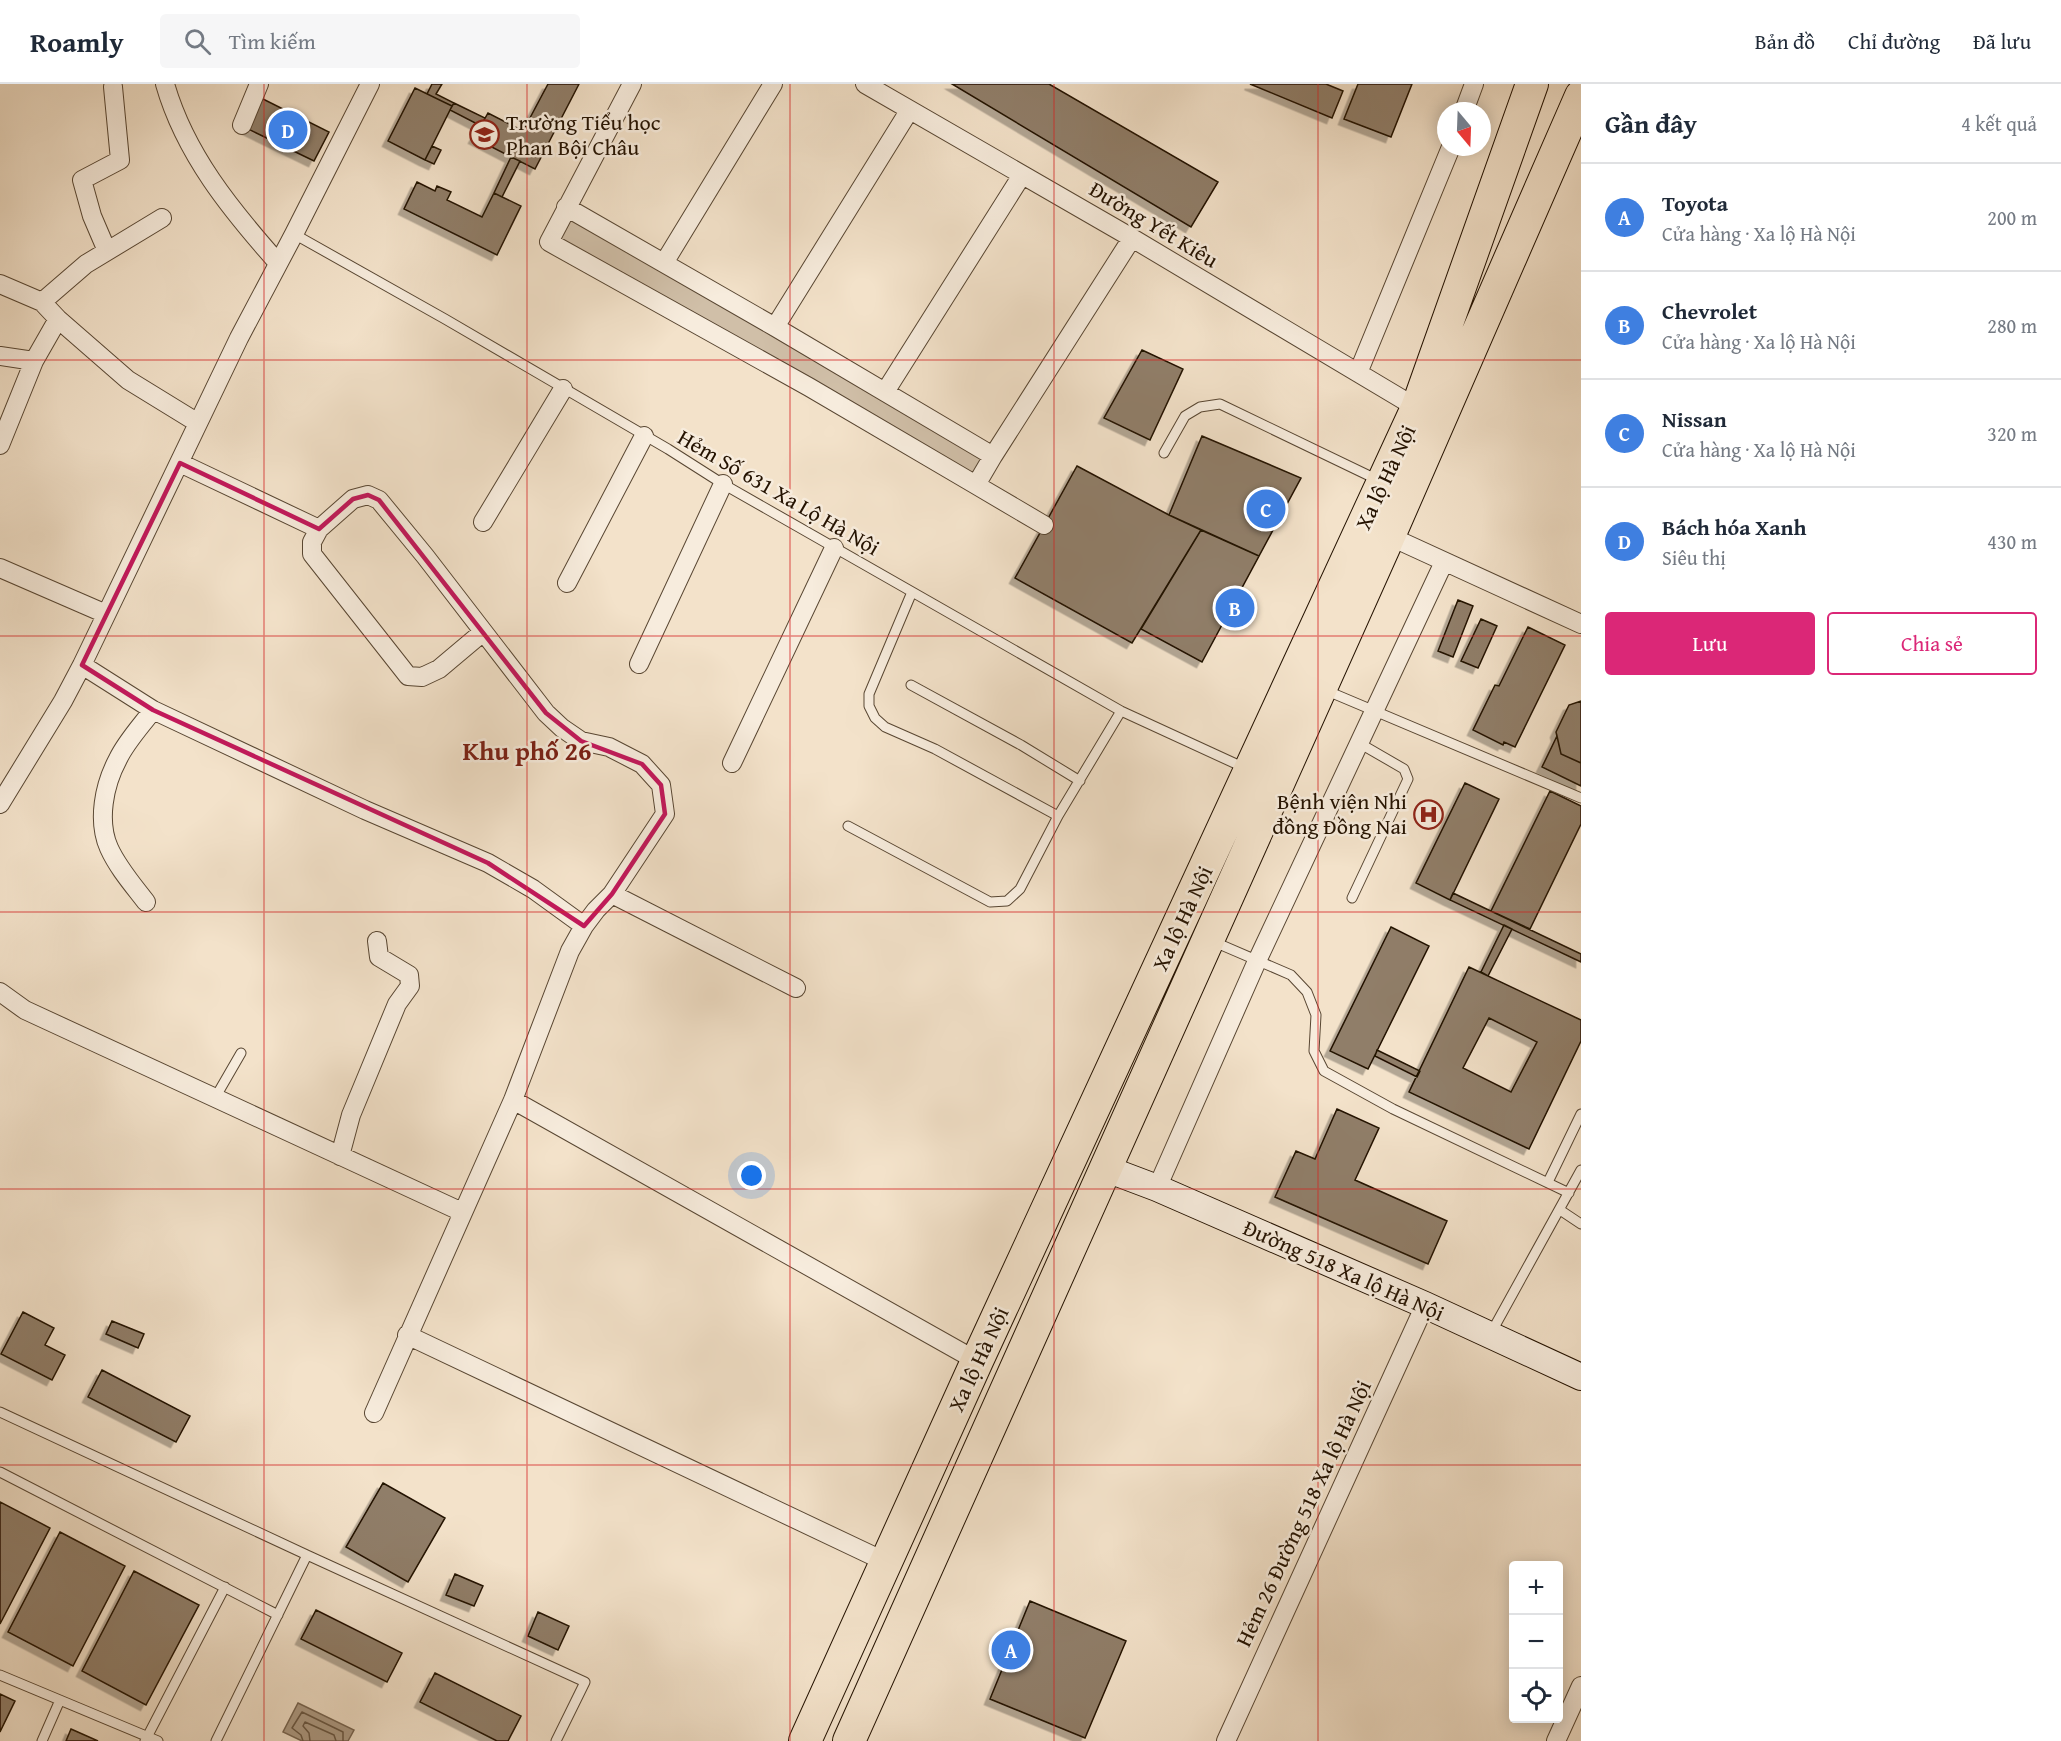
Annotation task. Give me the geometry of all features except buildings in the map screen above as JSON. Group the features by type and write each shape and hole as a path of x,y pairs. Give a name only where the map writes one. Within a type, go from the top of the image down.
{"highway":[{"name":"Xa lộ Hà Nội","path":"805,1741 977,1361 1417,408 1532,84"},
{"name":"Xa lộ Hà Nội","path":"849,1741 1389,536 1581,96"}],"street":[{"path":"165,84 171,105 194,153 216,189 278,263"},
{"path":"242,125 259,84"},
{"path":"0,804 63,701 82,665 239,338 370,84"},
{"path":"632,84 549,242 809,387 1044,525"},
{"path":"664,263 773,84"},
{"path":"1467,102 1474,84"},
{"name":"Đường Yết Kiêu","path":"869,85 909,111 1132,238 1417,408"},
{"path":"107,251 92,216 82,180 120,160 113,87"},
{"path":"775,327 909,111"},
{"path":"1358,373 1447,156"},
{"path":"885,392 1022,175"},
{"path":"567,207 993,456"},
{"path":"42,302 86,264 162,218"},
{"path":"976,485 1132,238"},
{"path":"0,284 42,302 58,319 128,380 198,423"},
{"path":"0,444 34,361 58,319"},
{"path":"0,356 34,361"},
{"path":"483,522 562,389"},
{"path":"567,583 644,436"},
{"path":"180,463 319,529"},
{"path":"639,664 723,484"},
{"path":"374,1413 513,1100 570,951 584,926 612,894 665,814 661,785 642,764 609,747 581,741 546,713 425,556 379,500 368,495 353,499 319,529 312,542 312,554 408,676 422,677 439,669 483,632"},
{"path":"1389,536 1581,624"},
{"path":"732,763 834,548"},
{"path":"1157,1188 1257,961 1444,562"},
{"path":"0,568 106,614"},
{"path":"82,665 153,710 354,805 488,863 533,889 584,926"},
{"path":"146,902 120,869 109,848 103,828 105,796 118,759 153,710"},
{"path":"612,894 796,988"},
{"path":"340,1156 351,1115 378,1048 397,1005 410,986 409,975 379,957 377,940"},
{"path":"0,993 25,1010 462,1212"},
{"path":"513,1100 977,1361"},
{"name":"Đường 518 Xa lộ Hà Nội","path":"1104,1168 1157,1188 1425,1305 1581,1377"},
{"name":"Hẻm 26 Đường 518 Xa lộ Hà Nội","path":"1226,1741 1425,1305"},
{"path":"407,1335 886,1562"},
{"path":"1556,1741 1581,1686"}],"lane":[{"name":"Hẻm Số 631 Xa Lộ Hà Nội","path":"294,234 445,319 723,484 1121,711 1250,770"},
{"path":"1164,453 1185,416 1200,407 1220,404 1383,483"},
{"path":"912,592 869,694 869,706 875,718 885,728 934,749 1059,816"},
{"path":"911,685 1021,745 1080,781"},
{"path":"1320,688 1581,798"},
{"path":"848,826 990,902 1007,901 1020,889 1059,816 1121,711"},
{"path":"1352,898 1408,778 1404,769 1359,743"},
{"path":"1207,938 1291,975 1306,992 1316,1015 1314,1052 1324,1071 1394,1109 1569,1193"},
{"path":"215,1098 241,1053"},
{"path":"1548,1182 1581,1114"},
{"path":"1491,1334 1581,1170"},
{"path":"1560,1210 1581,1224"},
{"path":"0,1412 585,1682 556,1741"},
{"path":"0,1472 278,1615"},
{"path":"216,1741 307,1555"},
{"path":"146,1739 225,1587"},
{"path":"0,1675 146,1739 158,1741"},
{"path":"42,1741 60,1700"}],"highlighted area":[{"path":"180,463 319,529 353,499 368,495 379,500 546,713 581,741 642,764 661,785 665,814 612,894 584,926 488,863 153,710 82,665"}],"shaded area":[{"path":"569,216 984,458 974,476 557,239"}],"water":[{"path":"298,1703 354,1730 348,1741 302,1741 283,1732"}],"place":[{"name":"Bách hóa Xanh","path":"288,130"},
{"name":"Trường Tiểu học Phan Bội Châu","path":"485,135"},
{"name":"Nissan","path":"1266,509"},
{"name":"Chevrolet","path":"1235,608"},
{"name":"Bệnh viện Nhi đồng Đồng Nai","path":"1428,814"},
{"name":"Toyota","path":"1011,1650"}],"district":[{"name":"Khu phố 26","path":"527,750"}]}
